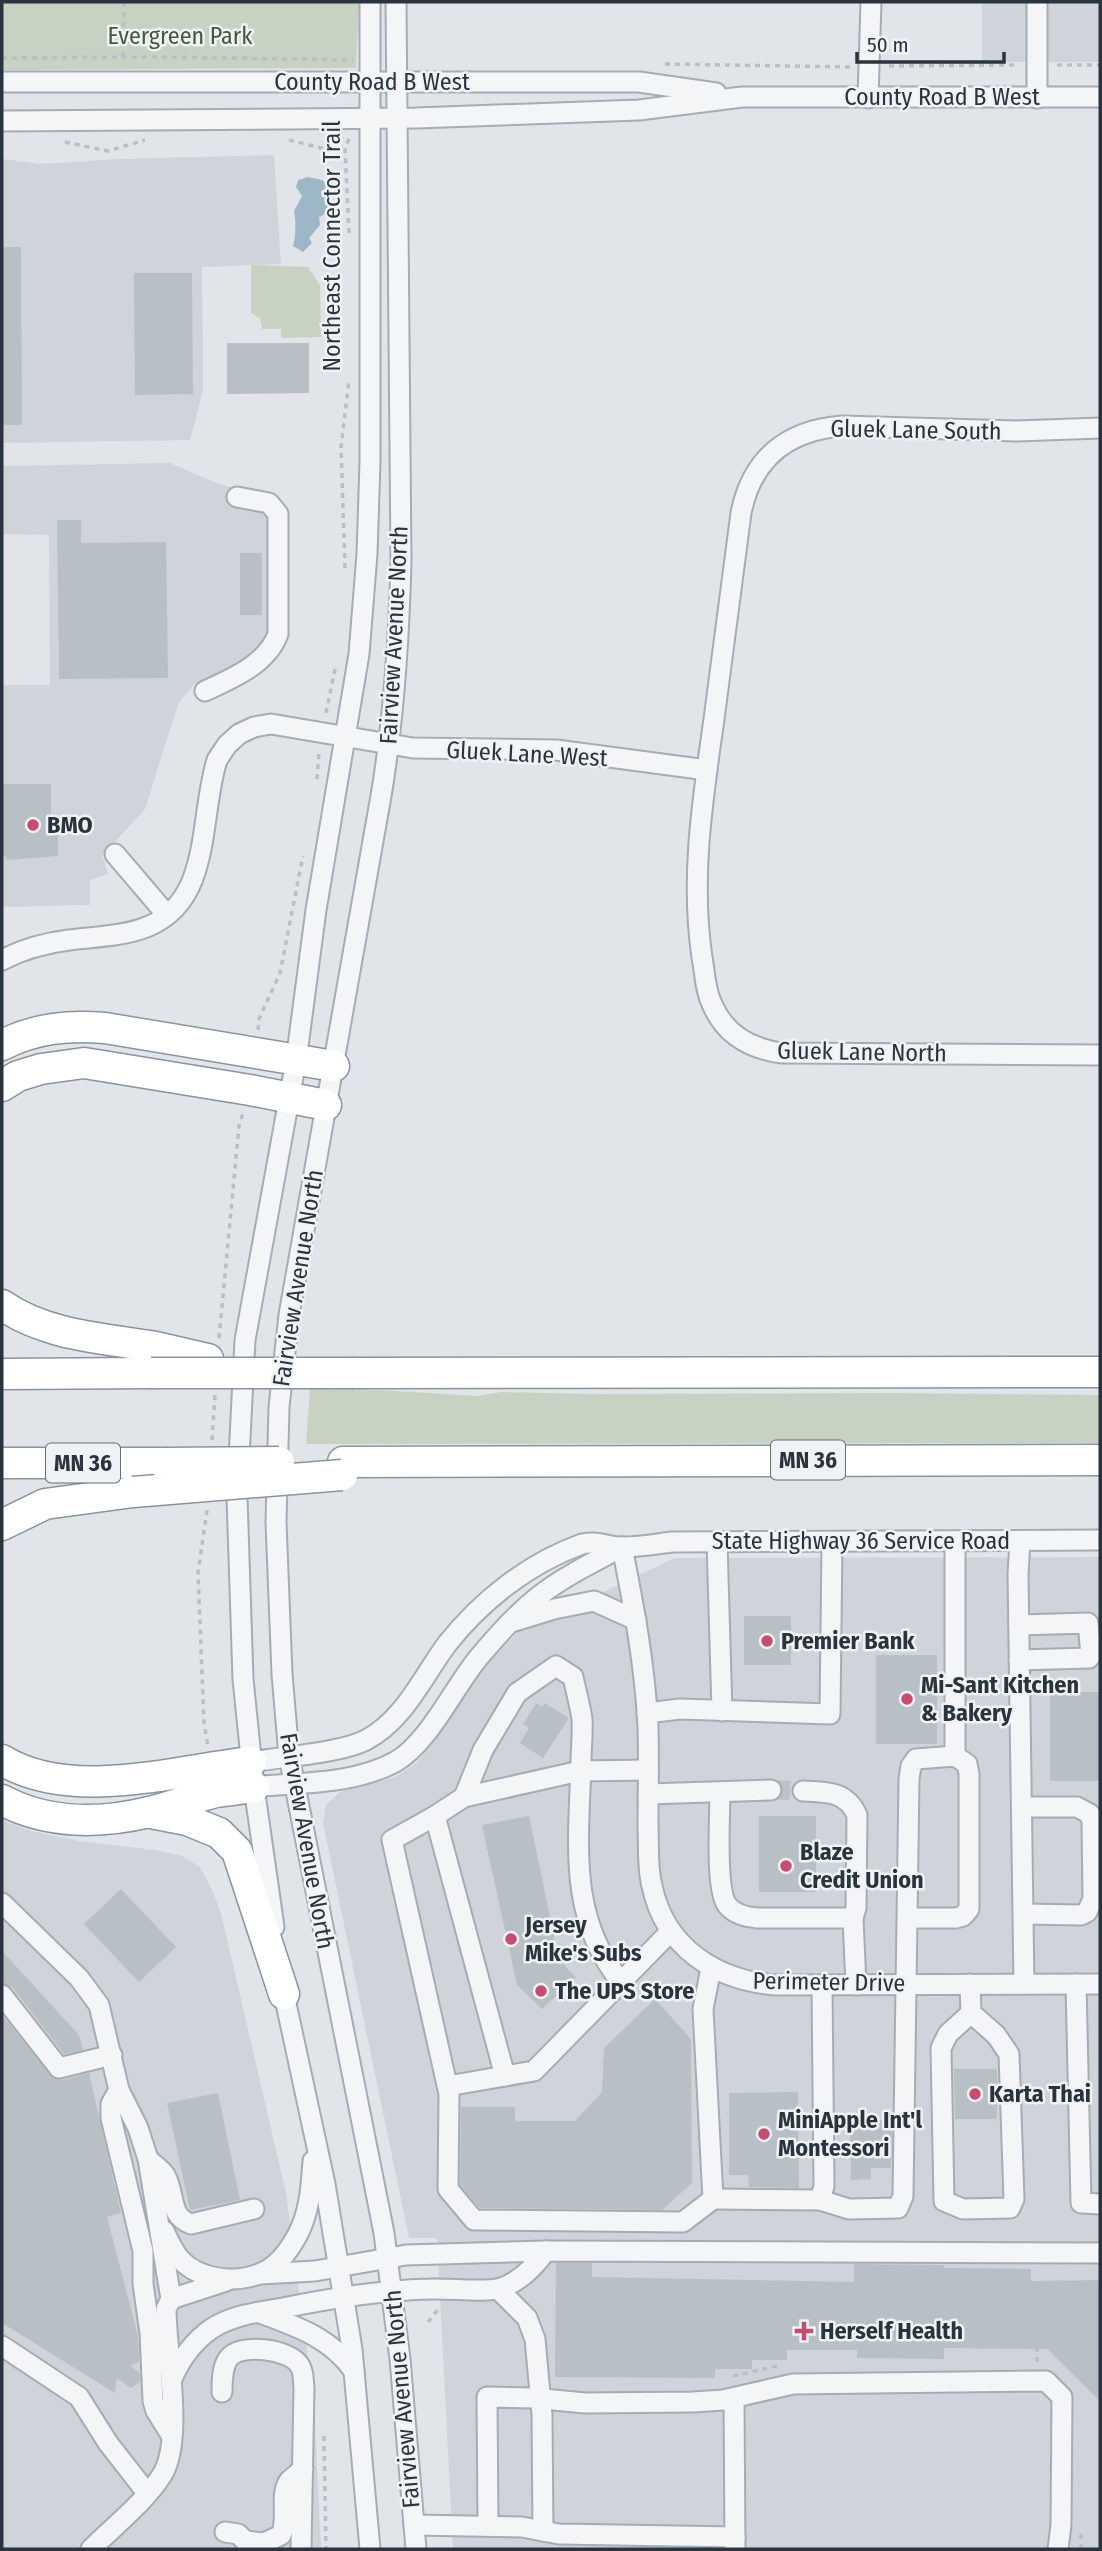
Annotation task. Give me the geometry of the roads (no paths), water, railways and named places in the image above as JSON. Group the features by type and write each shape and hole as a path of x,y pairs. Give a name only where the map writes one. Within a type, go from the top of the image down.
{"highway":[{"path":"2,1045 20,1036 46,1029 73,1026 105,1028 334,1066"},
{"path":"2,1086 18,1076 41,1069 84,1063 326,1105"},
{"path":"2,1305 16,1315 153,1360"},
{"path":"2,1374 153,1360 208,1359 244,1374 1100,1372"},
{"name":"MN 36","path":"2,1463 164,1463 343,1468 515,1461 1100,1460"},
{"path":"2,1525 45,1504 343,1468"},
{"path":"2,1760 27,1773 81,1782 252,1774"},
{"path":"2,1800 41,1815 70,1820 147,1813 216,1793 252,1774"},
{"path":"147,1813 187,1820 219,1833 237,1851 284,1994"}],"street":[{"name":"Fairview Avenue North","path":"370,2 360,60 361,81 370,118 370,462 359,654 320,884 296,1061 244,1354 237,1497 243,1679 252,1774 284,1994 315,2139 343,2297 354,2371 370,2549"},
{"name":"Fairview Avenue North","path":"396,2 400,630 390,743 334,1066 298,1254 279,1406 276,1522 282,1674 289,1756 387,2258 416,2549"},
{"path":"868,98 871,2"},
{"path":"1037,2 1037,98"},
{"name":"County Road B West","path":"2,82 639,82 742,97"},
{"name":"County Road B West","path":"2,121 398,118 639,110 742,97 1100,97"},
{"name":"Gluek Lane South","path":"707,770 744,499 752,479 765,460 781,445 800,434 842,426 1017,431 1100,429"},
{"path":"205,691 229,680 266,656 278,634 278,514 269,503 237,497"},
{"name":"Gluek Lane West","path":"167,915 181,901 191,882 217,760 239,734 254,727 271,724 413,748 556,750 707,770"},
{"name":"Gluek Lane North","path":"707,770 698,839 700,940 711,1003 720,1020 732,1033 746,1043 782,1053 1100,1055"},
{"path":"2,960 41,945 128,934 148,927 167,915 116,854"},
{"name":"State Highway 36 Service Road","path":"622,1548 672,1542 1100,1540"},
{"path":"955,1541 955,1756"},
{"path":"1020,1541 1024,1984"},
{"path":"718,1542 722,1711"},
{"path":"647,1713 680,1709 830,1714 832,1542"},
{"path":"252,1774 289,1756 362,1742 393,1722 447,1644 482,1606 518,1576 586,1543 622,1548"},
{"path":"252,1774 294,1783 330,1782 366,1774 398,1760 423,1737 477,1659 510,1622 540,1595 622,1548"},
{"name":"Perimeter Drive","path":"622,1548 644,1668 652,1886 660,1911 671,1931 687,1950 711,1968 751,1983 1100,1984"},
{"path":"510,1622 594,1601 636,1620"},
{"path":"1019,1625 1088,1623 1091,1655 1089,1658 1020,1660"},
{"path":"464,1797 483,1750 517,1693 556,1666 573,1677 582,1719 582,1901 593,1940 605,1963 621,1982"},
{"path":"648,1770 580,1771 464,1797 392,1840 448,2086 448,2189 474,2220 683,2221 713,2199 820,2200 849,2209 898,2208 903,2196 906,1918 909,1779 911,1766 916,1759 955,1756 967,1764 969,1774 969,1909 964,1916 956,1918 906,1918"},
{"path":"648,1794 771,1790"},
{"path":"803,1791 832,1793 851,1802 857,1815 856,1908 853,1919 856,1985"},
{"path":"720,1793 721,1890 730,1908 757,1919 853,1919"},
{"path":"1022,1807 1077,1807 1090,1814 1092,1822 1093,1899 1087,1912 1081,1915 1024,1914"},
{"path":"435,1816 505,2076"},
{"path":"2,1903 73,1972 95,1998 102,2013 118,2090 138,2128 148,2159 171,2299 166,2314 172,2379 171,2435 166,2467 147,2493 91,2549"},
{"path":"448,2086 534,2071 671,1931"},
{"path":"711,1968 703,2009 713,2199"},
{"path":"970,1984 971,2013 996,2035 1009,2054 1014,2199 1010,2208 963,2209 944,2201 941,2048 948,2034 971,2013"},
{"path":"1076,1984 1081,2203 1100,2204"},
{"path":"820,2200 824,2186 822,1985"},
{"path":"2,1995 59,2068 112,2056"},
{"path":"118,2090 111,2104 111,2118 144,2251 143,2279 150,2333 153,2401 171,2435"},
{"path":"260,2274 283,2255 302,2226 310,2200 315,2139"},
{"path":"148,2159 164,2174 175,2212 182,2221 191,2224 254,2209"},
{"path":"158,2217 174,2250 186,2265 204,2274 230,2280"},
{"path":"172,2379 185,2356 206,2333 230,2320 343,2297 392,2291 498,2289 523,2276 546,2251"},
{"path":"171,2299 230,2280 260,2274 316,2271 387,2258 546,2251 1100,2253"},
{"path":"498,2289 521,2311 534,2332 554,2538"},
{"path":"260,2312 318,2337 337,2351 354,2371"},
{"path":"2,2346 79,2397 104,2437 147,2493"},
{"path":"222,2392 224,2371 233,2354 257,2350 276,2351 297,2361 303,2375 301,2549"},
{"path":"488,2526 487,2397 599,2403 703,2402 734,2398 793,2384 1046,2381 1062,2397 1059,2549"},
{"path":"414,2525 522,2527 554,2538 735,2543 734,2398"},
{"path":"225,2532 238,2534 249,2545 264,2543 281,2535 286,2523 286,2487 303,2469"}],"water":[{"path":"308,177 322,180 329,186 325,197 329,208 319,217 320,225 309,238 312,243 303,252 293,246 294,211 302,196 296,187 298,180"}],"tunnel":[{"path":"771,1790 803,1791"}],"place":[{"name":"BMO","path":"33,825"},
{"name":"Premier Bank","path":"767,1641"},
{"name":"Mi-Sant Kitchen & Bakery","path":"907,1699"},
{"name":"Blaze Credit Union","path":"786,1866"},
{"name":"Jersey Mike's Subs","path":"511,1939"},
{"name":"The UPS Store","path":"541,1991"},
{"name":"Karta Thai","path":"975,2094"},
{"name":"MiniApple Int'l Montessori","path":"764,2134"},
{"name":"Herself Health","path":"804,2331"}],"park label":[{"name":"Evergreen Park","path":"180,36"}]}
